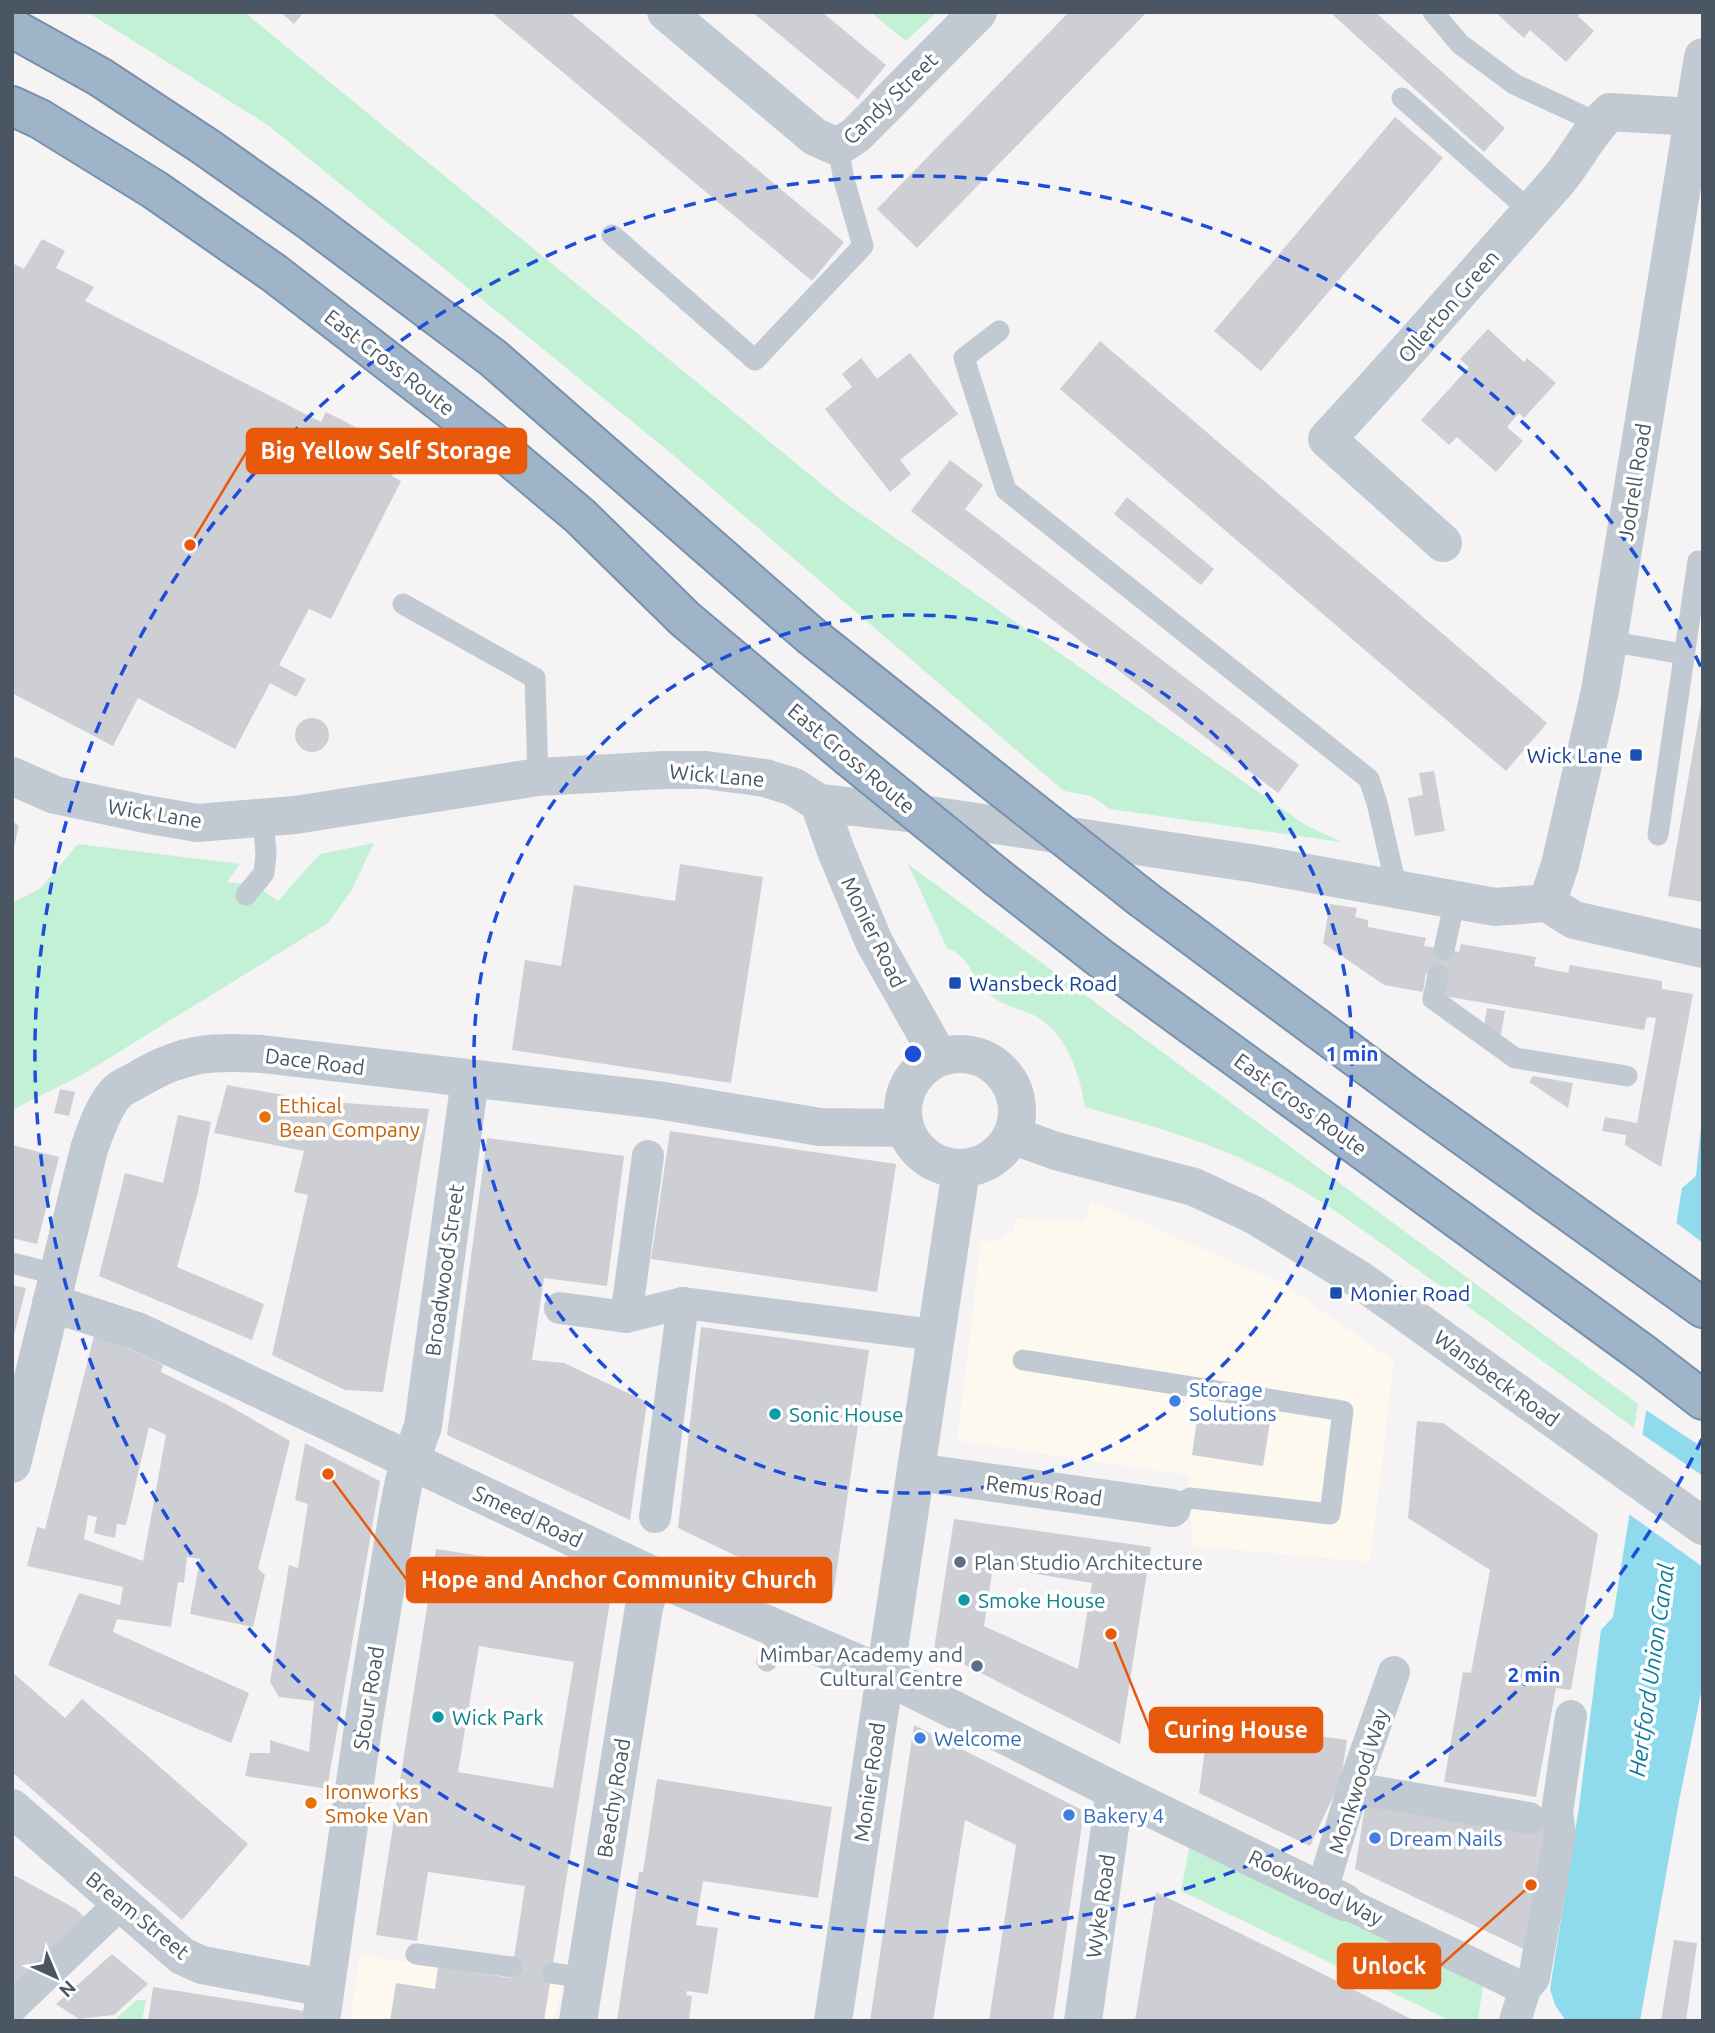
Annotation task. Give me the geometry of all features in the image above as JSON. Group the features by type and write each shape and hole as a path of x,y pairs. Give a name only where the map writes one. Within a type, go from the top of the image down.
{"highway":[{"path":"12,28 100,77 206,147 308,219 493,358 810,635 1143,899 1411,1098 1703,1308"},
{"name":"East Cross Route","path":"12,106 40,119 155,190 274,273 491,441 580,516 685,619 998,878 1100,958 1703,1400"}],"street":[{"name":"Candy Street","path":"666,12 815,137 838,147 856,135 978,12"},
{"name":"Jodrell Road","path":"1547,903 1560,865 1608,641 1703,57"},
{"path":"1598,123 1610,112 1693,117"},
{"name":"Ollerton Green","path":"1443,543 1327,439 1409,351 1559,180 1598,123"},
{"name":"Wick Lane","path":"12,776 55,795 197,823 263,819 538,777 706,770 765,778 794,787 819,803 949,818 1257,864 1496,907 1547,903"},
{"name":"Monier Road","path":"819,803 864,922 939,1057"},
{"path":"1547,903 1574,920 1703,949"},
{"name":"Dace Road","path":"12,1464 89,1149 99,1121 117,1092 149,1073 194,1055 220,1052 262,1054 658,1100 820,1127 905,1128"},
{"path":"966,1055 985,1060 996,1067 1008,1081 1016,1100 1017,1114 1012,1135 1003,1149 991,1159 961,1170 929,1159 914,1145 905,1128 903,1108 912,1080 939,1057 966,1055"},
{"name":"Broadwood Street","path":"411,1460 423,1426 470,1079"},
{"name":"Wansbeck Road","path":"1012,1135 1056,1151 1194,1187 1254,1215 1360,1280 1703,1526"},
{"path":"626,1317 649,1156"},
{"name":"Monier Road","path":"833,2021 961,1170"},
{"name":"Smeed Road","path":"55,1289 137,1331 654,1576 774,1645 885,1675 1115,1791"},
{"path":"655,1517 683,1303"},
{"path":"560,1308 626,1317 683,1303 935,1335"},
{"name":"Stour Road","path":"323,2005 363,1720 398,1512 411,1460"},
{"name":"Remus Road","path":"916,1472 1172,1508"},
{"name":"Beachy Road","path":"578,2021 568,1975 644,1607 654,1576"},
{"name":"Monkwood Way","path":"1334,1896 1353,1788 1394,1672"},
{"path":"1515,2021 1525,1989 1534,1978 1560,1834 1557,1812 1571,1716"},
{"path":"1353,1788 1529,1818"},
{"name":"Rookwood Way","path":"1115,1791 1525,1989"},
{"name":"Wyke Road","path":"1083,2021 1115,1791"},
{"name":"Bream Street","path":"12,1808 182,1956 323,2005"},
{"path":"12,2007 120,1904"}],"lane":[{"path":"1437,14 1460,44 1514,84 1598,123"},
{"path":"1402,98 1531,212"},
{"path":"612,235 755,359 863,246 844,180 838,147"},
{"path":"999,331 964,358 1006,490 1369,779 1397,890"},
{"path":"1658,835 1698,561"},
{"path":"404,604 535,678 538,777"},
{"path":"1608,641 1683,654"},
{"path":"246,895 264,873 266,854 263,819"},
{"path":"1444,950 1455,900"},
{"path":"1438,975 1433,999 1515,1058 1627,1076"},
{"path":"12,1263 55,1289"},
{"path":"1023,1360 1343,1411 1330,1514 1190,1498 1172,1508"},
{"path":"416,1954 512,1967"}],"shaded area":[{"name":"Storage Solutions","path":"1090,1200 1282,1283 1394,1361 1370,1562 1193,1546 1188,1475 957,1441 981,1242 1001,1240 1013,1231 1016,1218 1085,1220"},
{"path":"360,1955 562,1985 553,2021 350,2021"}],"green space":[{"path":"87,12 244,12 841,500 1304,824 1341,842 1110,809 1091,796 1064,791 672,454 269,126"},
{"path":"870,12 937,12 906,41"},
{"path":"374,843 351,891 328,923 80,1076 12,1110 12,903 41,888 78,844 240,864 227,882 255,885 278,901 320,854"},
{"path":"908,864 1638,1404 1634,1428 1373,1237 1295,1186 1229,1153 1085,1107 1069,1052 1053,1029 1042,1020 991,995 965,961 947,948"},
{"path":"1192,1833 1484,1978 1478,2021 1451,2021 1181,1891"},
{"path":"137,2000 146,2000 142,2021 113,2021"}],"water":[{"name":"Hertford Union Canal","path":"1703,1108 1703,1683 1640,2021 1566,2021 1555,2005 1550,1989 1579,1807 1601,1630 1613,1617 1682,1188 1696,1176"}],"pier":[{"path":"1674,1221 1703,1243 1703,1448 1643,1408"},
{"path":"1639,1432 1703,1476 1703,1567 1626,1512"}],"building":[{"path":"280,12 304,12 294,24"},
{"path":"491,12 569,12 844,242 812,281"},
{"path":"752,12 822,12 886,65 858,99"},
{"path":"1069,12 1147,12 917,248 877,209"},
{"path":"1375,12 1505,128 1484,152 1332,14"},
{"path":"1495,12 1582,12 1578,16 1594,31 1566,62 1530,30 1524,38"},
{"path":"1395,117 1443,158 1261,371 1214,331"},
{"path":"42,239 65,251 56,268 94,287 85,301 321,422 326,412 405,452 392,476 401,481 331,619 309,609 279,665 306,679 296,697 270,683 235,749 138,698 113,746 12,693 12,263 24,269"},
{"path":"1488,329 1524,362 1527,358 1556,383 1524,418 1519,413 1507,427 1523,441 1496,472 1457,437 1449,445 1421,420 1469,367 1460,359"},
{"path":"1100,341 1547,723 1506,771 1060,389"},
{"path":"910,353 958,414 900,460 911,474 890,492 825,409 852,387 842,374 861,358 877,379"},
{"path":"950,460 983,485 965,509 1299,765 1278,793 911,511"},
{"path":"1127,497 1214,569 1201,585 1114,514"},
{"path":"1703,705 1703,902 1668,896"},
{"path":"312,718 324,723 329,735 324,747 312,752 300,747 295,735 300,723"},
{"path":"1434,771 1445,831 1415,836 1408,798 1423,795 1419,773"},
{"path":"12,821 19,826 13,851 12,851"},
{"path":"680,864 763,877 731,1083 512,1050 525,960 561,966 574,885 675,901"},
{"path":"1330,904 1357,908 1355,917 1368,920 1368,927 1426,938 1424,946 1459,952 1461,944 1536,957 1534,966 1568,973 1570,965 1662,981 1662,989 1693,994 1661,1167 1625,1145 1626,1135 1602,1131 1605,1117 1637,1123 1656,1018 1647,1017 1644,1030 1444,996 1447,977 1426,973 1423,992 1384,985 1323,943"},
{"path":"1487,1008 1505,1011 1501,1034 1483,1031"},
{"path":"1533,1076 1573,1083 1568,1108 1529,1082"},
{"path":"227,1085 317,1101 429,1109 383,1392 345,1390 272,1355 308,1195 294,1192 304,1151 214,1133"},
{"path":"60,1089 75,1092 69,1116 54,1113"},
{"path":"178,1115 211,1122 198,1192 177,1267 264,1304 252,1340 99,1276 125,1173 163,1183"},
{"path":"670,1131 896,1164 877,1292 651,1259"},
{"path":"487,1138 624,1156 607,1286 544,1278 532,1360 564,1363 647,1402 630,1520 447,1435"},
{"path":"12,1145 59,1157 37,1244 12,1238"},
{"path":"12,1285 26,1288 13,1339 12,1339"},
{"name":"Sonic House","path":"701,1327 869,1350 832,1602 678,1528"},
{"path":"95,1332 163,1365 161,1372 226,1404 290,1441 258,1569 265,1575 253,1627 190,1614 200,1559 187,1557 184,1583 178,1582 171,1627 117,1619 113,1632 249,1693 231,1743 48,1665 79,1593 120,1605 123,1587 27,1566 37,1527 45,1529","holes":["149,1427 166,1435 143,1561 84,1539 88,1515 97,1517 94,1533 115,1538 117,1524 126,1525"]},
{"path":"1198,1411 1270,1422 1263,1466 1192,1455"},
{"path":"1417,1421 1443,1423 1598,1534 1571,1690 1556,1688 1536,1797 1444,1782 1463,1672 1471,1673 1490,1570 1408,1518"},
{"path":"305,1443 380,1481 327,1789 245,1776 250,1753 270,1753 270,1740 309,1752 314,1701 279,1697 270,1682 289,1565 298,1568 308,1504 295,1500"},
{"path":"954,1519 1151,1547 1120,1744 934,1649","holes":["993,1567 1092,1583 1078,1669 984,1626"]},
{"name":"Wick Park","path":"436,1549 570,1570 569,1575 613,1582 544,2021 390,2021 396,1983 435,1989 438,1967 511,1978 525,1886 428,1872 417,1941 376,1935","holes":["479,1646 574,1662 553,1788 458,1772"]},
{"path":"12,1672 65,1718 82,1699 248,1844 182,1920 12,1772"},
{"path":"1209,1721 1347,1740 1341,1780 1310,1846 1199,1793"},
{"path":"914,1725 1084,1811 1053,2021 989,2021 1016,1845 965,1820 933,2021 870,2021"},
{"path":"657,1779 832,1807 818,1898 703,1881 696,1925 718,1928 708,1994 687,1991 686,1995 692,1996 689,2021 617,2021 639,1872 643,1872"},
{"path":"1366,1800 1549,1827 1530,1952 1355,1869"},
{"path":"12,1874 76,1909 87,1920 12,1987"},
{"path":"1156,1892 1319,1972 1415,2021 1135,2021"},
{"path":"1674,1940 1697,1943 1686,2021 1661,2021"},
{"path":"112,1954 148,1984 114,2015 79,2019 56,2004"},
{"path":"153,1987 304,2011 303,2021 148,2021"}],"place":[{"name":"Big Yellow Self Storage","path":"190,545"},
{"name":"Wick Lane","path":"1636,755"},
{"name":"Wansbeck Road","path":"955,983"},
{"name":"Ethical Bean Company","path":"265,1117"},
{"name":"Monier Road","path":"1336,1293"},
{"name":"Storage Solutions","path":"1175,1401"},
{"name":"Sonic House","path":"775,1414"},
{"name":"Hope and Anchor Community Church","path":"328,1474"},
{"name":"Plan Studio Architecture","path":"960,1562"},
{"name":"Smoke House","path":"964,1600"},
{"name":"Curing House","path":"1111,1634"},
{"name":"Mimbar Academy and Cultural Centre","path":"977,1666"},
{"name":"Wick Park","path":"438,1717"},
{"name":"Welcome","path":"920,1738"},
{"name":"Ironworks Smoke Van","path":"311,1803"},
{"name":"Bakery 4","path":"1069,1815"},
{"name":"Dream Nails","path":"1375,1838"},
{"name":"Unlock","path":"1531,1885"}]}
